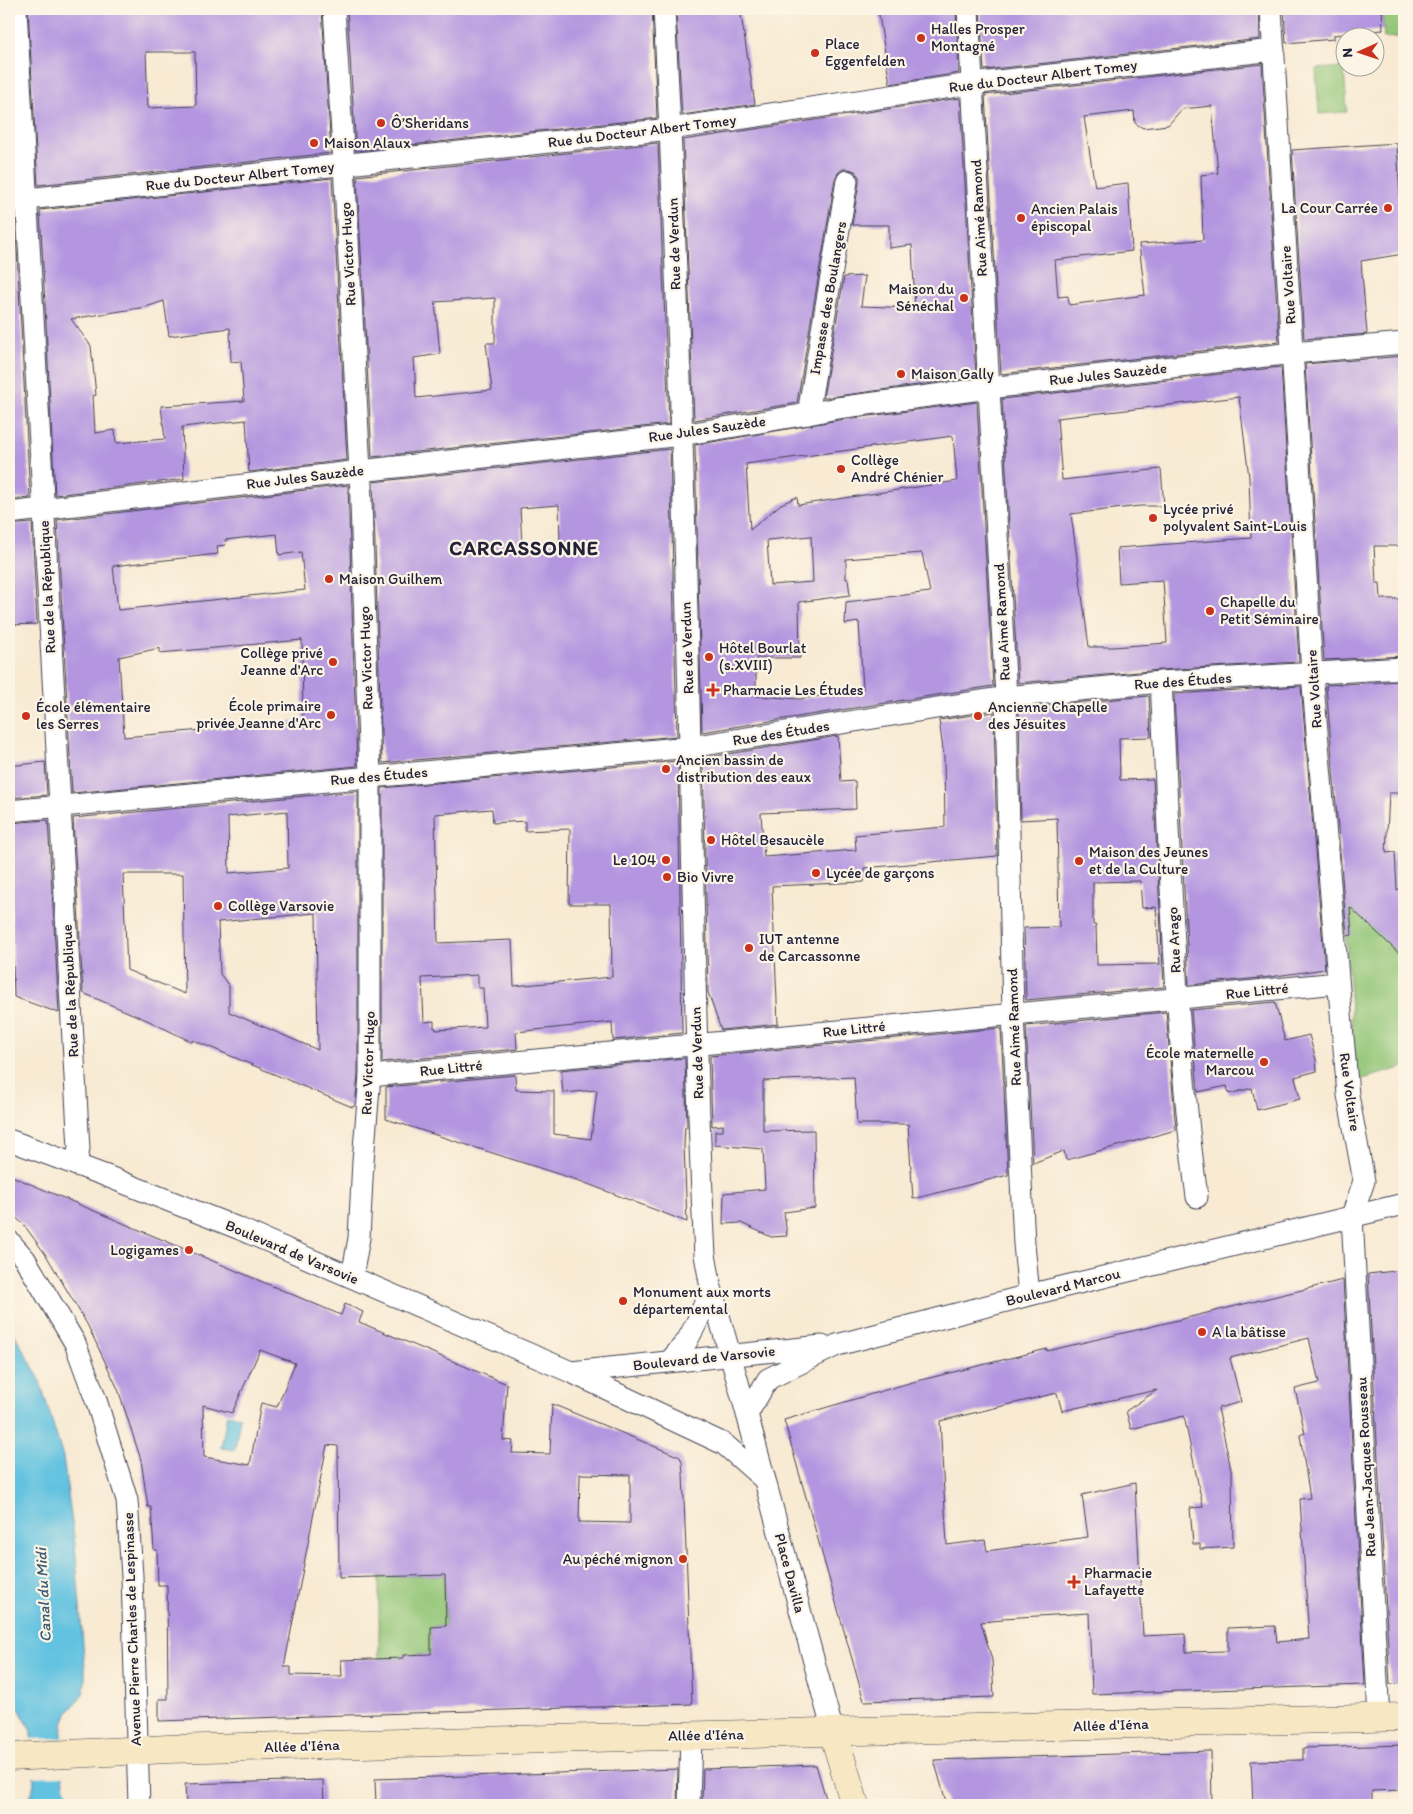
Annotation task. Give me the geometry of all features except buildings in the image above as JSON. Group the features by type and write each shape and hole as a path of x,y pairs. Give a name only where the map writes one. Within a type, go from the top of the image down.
{"main road":[{"name":"Allée d'Iéna","path":"9,1757 136,1750 1392,1717"},
{"path":"833,1732 856,1805"}],"street":[{"name":"Rue de la République","path":"16,9 17,200 43,510 79,1140 76,1165"},
{"name":"Rue Victor Hugo","path":"334,9 360,471 370,777 370,1076 362,1161 359,1238 352,1277"},
{"name":"Rue de Verdun","path":"664,9 681,434 696,1045 705,1255 711,1288 747,1414"},
{"name":"Rue Aimé Ramond","path":"968,9 1006,697 1013,1014 1024,1244 1029,1295"},
{"name":"Rue Voltaire","path":"1271,9 1312,673 1348,1094 1364,1181 1352,1216"},
{"name":"Rue du Docteur Albert Tomey","path":"17,200 670,129 971,84 1274,50"},
{"name":"Impasse des Boulangers","path":"808,414 847,181"},
{"name":"Rue Jules Sauzède","path":"9,513 681,434 837,408 989,388 1293,353 1404,343"},
{"name":"Rue des Études","path":"9,811 60,808 690,747 1006,697 1161,682 1404,668"},
{"name":"Rue Arago","path":"1161,682 1177,998 1188,1134 1197,1197"},
{"name":"Rue Littré","path":"370,1076 1338,983"},
{"name":"Boulevard de Varsovie","path":"9,1140 240,1229 571,1372 724,1444 765,1480"},
{"name":"Boulevard Marcou","path":"747,1414 768,1378 837,1345 1029,1295 1404,1204"},
{"name":"Rue Jean-Jacques Rousseau","path":"1352,1216 1392,1717"},
{"name":"Avenue Pierre Charles de Lespinasse","path":"9,1241 25,1259 75,1343 96,1400 127,1500 132,1576 138,1805"},
{"path":"670,1362 687,1341 711,1288"},
{"name":"Boulevard de Varsovie","path":"571,1372 837,1345"},
{"name":"Place Davilla","path":"747,1414 833,1732"},
{"path":"689,1805 691,1735"}],"green space":[{"path":"1382,9 1400,9 1402,37 1386,38 1386,28 1383,28"},
{"path":"1336,68 1336,78 1345,78 1347,112 1319,114 1316,69"},
{"path":"1399,860 1404,860 1404,1067 1356,1081 1342,885 1384,883"},
{"path":"444,1575 446,1626 431,1627 431,1640 435,1657 420,1654 403,1655 403,1658 379,1659 379,1577"}],"water":[{"name":"Canal du Midi","path":"9,1324 39,1378 63,1457 75,1545 85,1677 83,1694 68,1712 63,1724 62,1763 65,1787 78,1805 22,1805 32,1793 34,1782 31,1731 13,1697 9,1681"},
{"path":"227,1414 240,1417 235,1450 221,1448"}],"pier":[{"path":"65,1738 65,1776 31,1777 29,1739"}],"place":[{"name":"Halles Prosper Montagné","path":"921,38"},
{"name":"Place Eggenfelden","path":"815,53"},
{"name":"Ô’Sheridans","path":"381,123"},
{"name":"Maison Alaux","path":"314,143"},
{"name":"La Cour Carrée","path":"1388,208"},
{"name":"Ancien Palais épiscopal","path":"1021,218"},
{"name":"Maison du Sénéchal","path":"964,298"},
{"name":"Maison Gally","path":"901,374"},
{"name":"Collège André Chénier","path":"841,469"},
{"name":"Lycée privé polyvalent Saint-Louis","path":"1153,518"},
{"name":"Maison Guilhem","path":"329,579"},
{"name":"Chapelle du Petit Séminaire","path":"1210,611"},
{"name":"Hôtel Bourlat (s.XVIII)","path":"709,657"},
{"name":"Collège privé Jeanne d'Arc","path":"333,662"},
{"name":"Pharmacie Les Études","path":"713,690"},
{"name":"École primaire privée Jeanne d'Arc","path":"331,715"},
{"name":"École élémentaire les Serres","path":"26,716"},
{"name":"Ancienne Chapelle des Jésuites","path":"978,716"},
{"name":"Ancien bassin de distribution des eaux","path":"666,769"},
{"name":"Hôtel Besaucèle","path":"711,840"},
{"name":"Le 104","path":"666,860"},
{"name":"Maison des Jeunes et de la Culture","path":"1079,861"},
{"name":"Lycée de garçons","path":"816,873"},
{"name":"Bio Vivre","path":"667,877"},
{"name":"Collège Varsovie","path":"218,906"},
{"name":"IUT antenne de Carcassonne","path":"749,948"},
{"name":"École maternelle Marcou","path":"1264,1062"},
{"name":"Logigames","path":"189,1250"},
{"name":"Monument aux morts départemental","path":"623,1301"},
{"name":"A la bâtisse","path":"1202,1332"},
{"name":"Au péché mignon","path":"683,1559"},
{"name":"Pharmacie Lafayette","path":"1074,1582"}],"district":[{"name":"CARCASSONNE","path":"524,548"}]}
